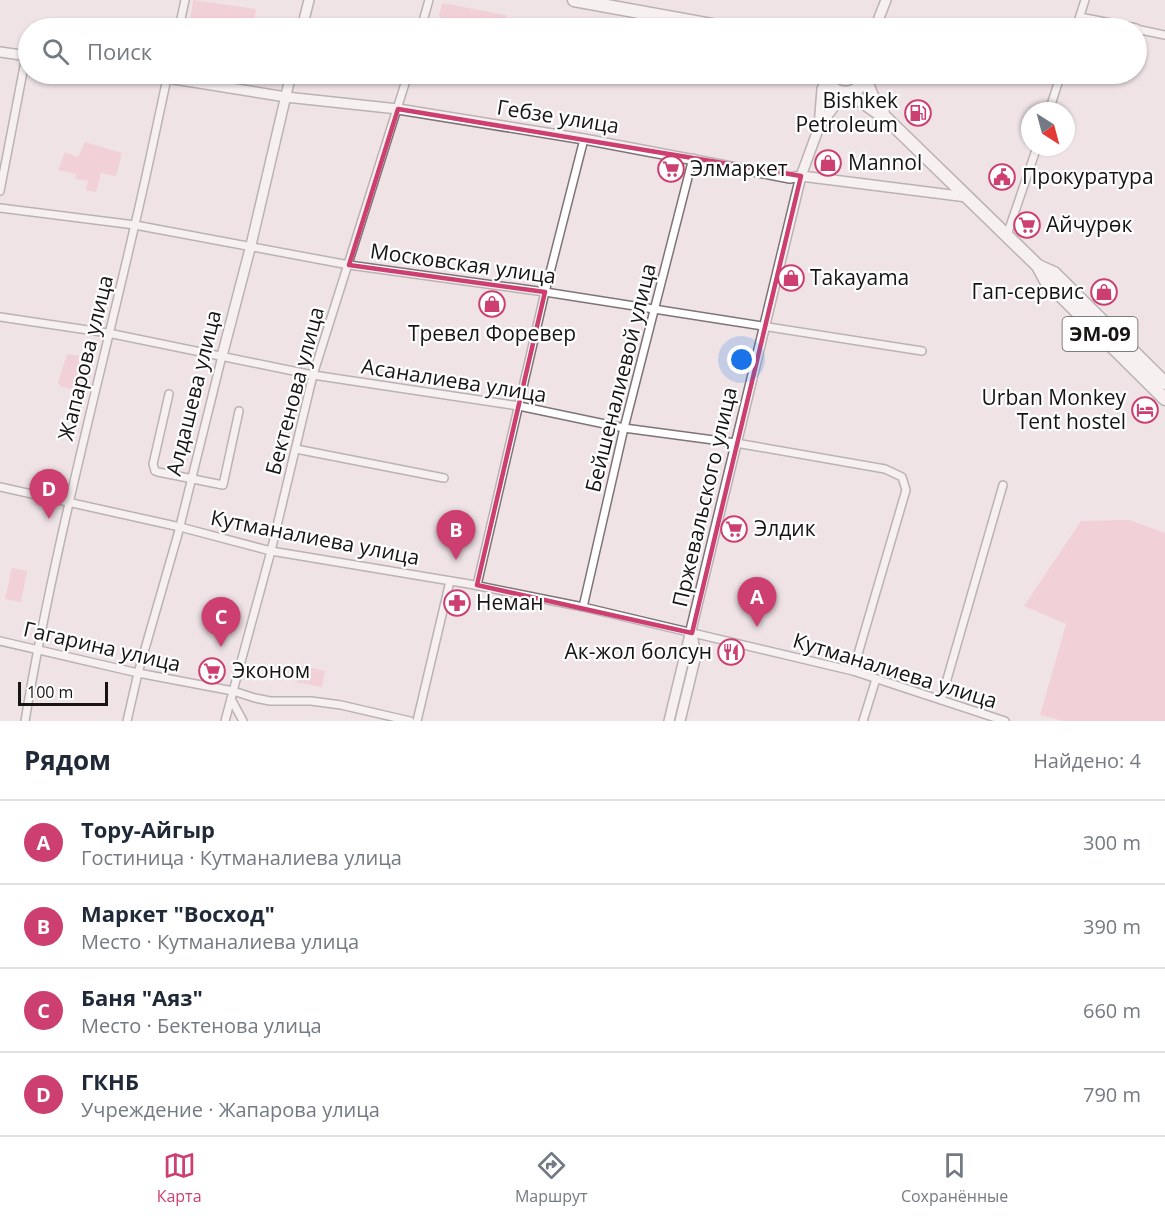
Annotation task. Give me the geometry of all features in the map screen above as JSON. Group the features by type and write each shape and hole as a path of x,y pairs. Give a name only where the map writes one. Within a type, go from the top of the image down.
{"highway":[{"path":"574,0 673,18"},
{"name":"ЭМ-09","path":"830,84 833,89 847,93 887,119 1038,266 1047,281 1165,399"},
{"name":"ЭМ-09","path":"847,93 860,87 861,84"},
{"name":"ЭМ-09","path":"868,84 873,98 887,119"},
{"name":"ЭМ-09","path":"1038,266 1054,273 1165,383"}],"main road":[{"path":"304,18 309,0"},
{"path":"879,18 886,0"},
{"path":"0,52 18,55"},
{"name":"Гебзе улица","path":"219,84 286,96 398,109 584,139 790,178 801,176 967,197"},
{"name":"Алдашева улица","path":"222,356 289,84"},
{"name":"Пржевальского улица","path":"669,721 801,176 819,127 823,84"},
{"name":"Пржевальского улица","path":"819,127 847,93"},
{"name":"Пржевальского улица","path":"680,721 696,655 692,633"}],"street":[{"path":"180,18 185,0"},
{"path":"424,18 429,0"},
{"path":"1085,0 1080,17 1085,18"},
{"path":"1147,31 1165,35"},
{"path":"0,191 21,84"},
{"name":"Жапарова улица","path":"25,721 37,649 69,504 166,84"},
{"name":"Бектенова улица","path":"225,721 271,551 313,375 405,84"},
{"path":"1052,102 1058,84"},
{"path":"477,585 545,292 584,139"},
{"path":"1007,235 1034,156"},
{"name":"Бейшеналиевой улица","path":"583,607 624,428 693,158"},
{"name":"Московская улица","path":"0,208 135,225 349,265 545,292 922,351"},
{"name":"Асаналиева улица","path":"0,317 108,333 313,375 519,406 624,428 736,443 885,469 902,477 906,489 853,671"},
{"name":"Алдашева улица","path":"127,721 138,673 180,527 190,478 222,356"},
{"path":"169,394 153,468 158,472 223,485 239,411"},
{"path":"296,449 444,478"},
{"path":"941,700 1003,485"},
{"name":"Кутманалиева улица","path":"0,487 180,527 271,551 477,585 583,607 853,671 1005,721"},
{"path":"417,721 450,581"},
{"name":"Гагарина улица","path":"0,641 270,701 311,700 411,721"},
{"path":"863,721 876,679"},
{"path":"231,699 243,721"}],"highlighted area":[{"path":"398,109 801,176 692,633 477,585 545,292 349,265"}],"shaded area":[{"path":"193,0 256,9 255,18 190,18"},
{"path":"442,3 506,15 507,18 441,18 439,15"},
{"path":"85,142 122,153 116,176 101,173 96,192 86,190 88,181 76,179 76,174 58,170 65,152 78,157"},
{"path":"67,354 94,358 88,386 78,385 71,389 61,387 58,382"},
{"path":"1129,520 1165,533 1165,721 1063,721 1040,715 1066,624 1024,606 1081,521"},
{"path":"12,568 27,571 21,602 5,599"},
{"path":"299,665 325,671 322,687 296,682"}],"place":[{"name":"Bishkek Petroleum","path":"918,113"},
{"name":"Mannol","path":"828,163"},
{"name":"Элмаркет","path":"671,169"},
{"name":"Прокуратура","path":"1002,177"},
{"name":"Айчурөк","path":"1027,225"},
{"name":"Takayama","path":"791,278"},
{"name":"Гап-сервис","path":"1104,292"},
{"name":"Тревел Форевер","path":"492,304"},
{"name":"Urban Monkey Tent hostel","path":"1145,410"},
{"name":"ГКНБ","path":"49,519"},
{"name":"Элдик","path":"734,529"},
{"name":"Маркет \"Восход\"","path":"456,560"},
{"name":"Неман","path":"457,603"},
{"name":"Тору-Айгыр","path":"757,627"},
{"name":"Баня \"Аяз\"","path":"221,647"},
{"name":"Ак-жол болсун","path":"731,652"},
{"name":"Эконом","path":"212,671"}]}
